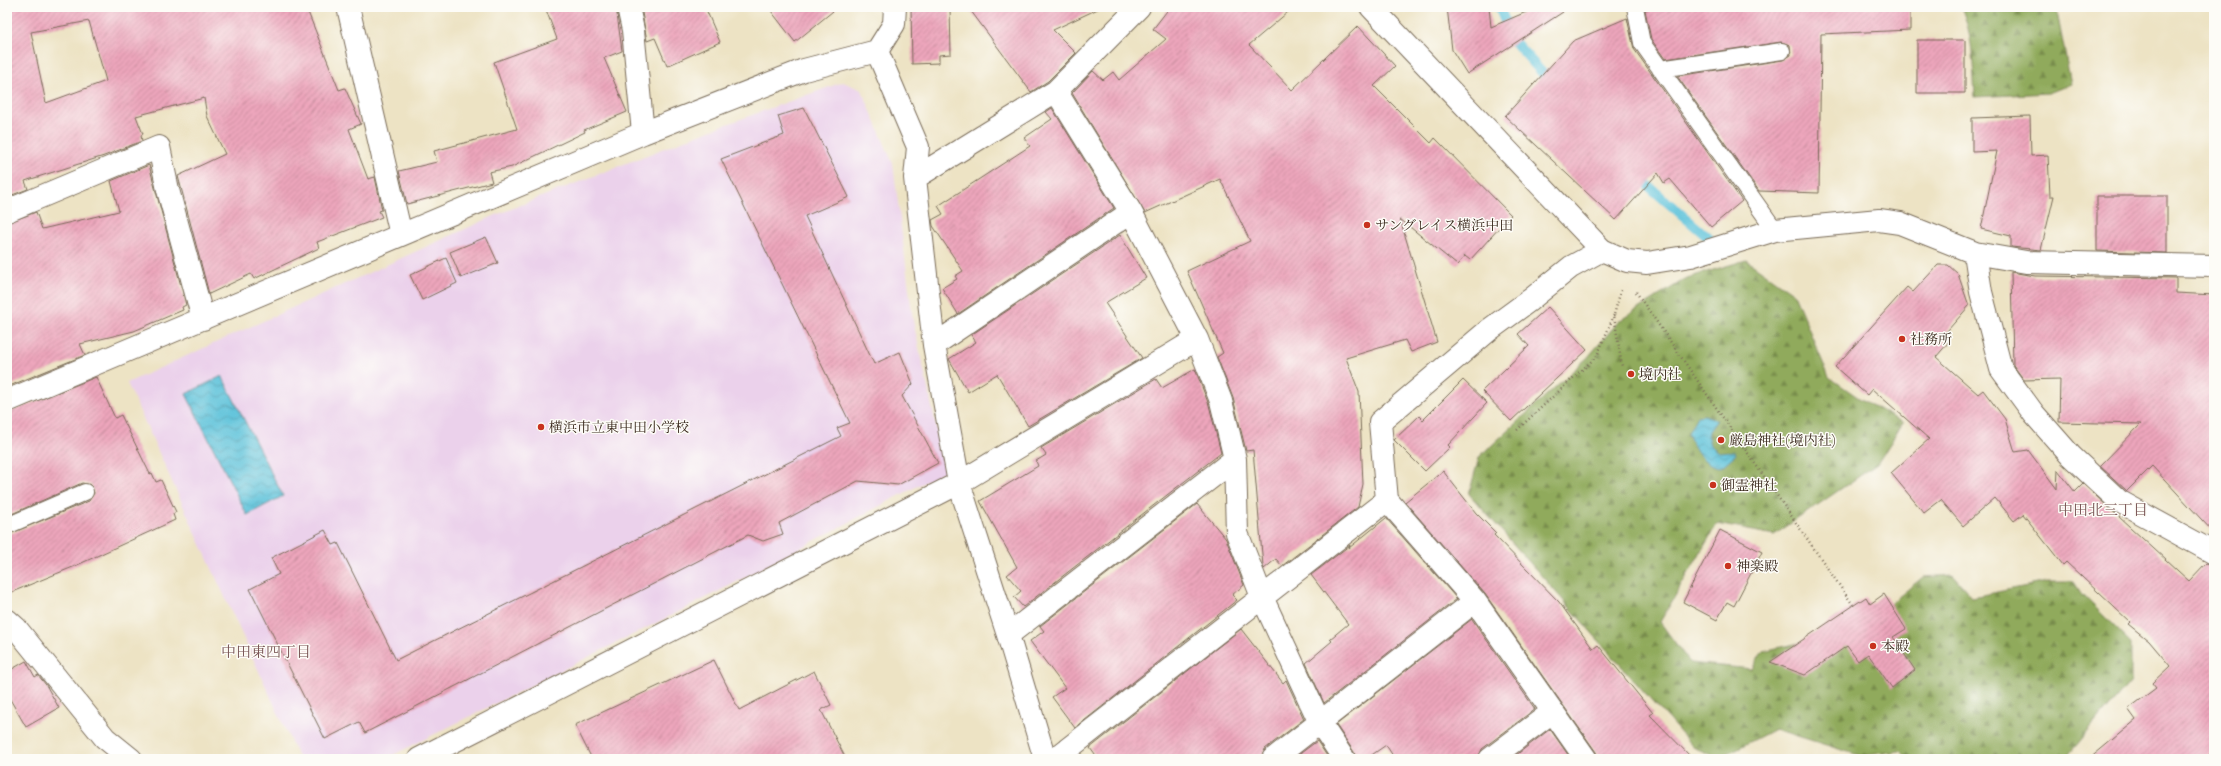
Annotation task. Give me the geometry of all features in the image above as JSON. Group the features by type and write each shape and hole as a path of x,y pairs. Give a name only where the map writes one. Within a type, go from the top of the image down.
{"street":[{"path":"348,7 401,235"},
{"path":"628,7 633,30 643,133"},
{"path":"7,401 643,133 804,70 877,51 894,24 895,7"},
{"path":"915,178 1056,91 1139,7"},
{"path":"1371,7 1602,250 1627,261 1647,263 1691,256 1775,230 1878,220 1900,223 1975,253 2026,262 2214,266"},
{"path":"877,51 918,147 915,178 934,345 959,483 1046,759"},
{"path":"1056,91 1131,212 1197,340 1221,402 1235,459 1237,533 1262,597 1320,723 1344,759"},
{"path":"7,211 160,147 168,190 203,319"},
{"path":"934,345 1131,212"},
{"path":"1586,759 1475,601 1387,500 1380,422 1489,330 1571,267 1602,250"},
{"path":"1975,253 1980,292 2001,370 2034,414 2071,456 2119,501 2214,553"},
{"path":"419,759 959,483 1197,340"},
{"path":"1008,635 1235,459"},
{"path":"1055,759 1387,500"},
{"path":"1273,759 1475,601"},
{"path":"7,620 16,628 106,738 131,759"},
{"path":"1490,759 1552,712"}],"lane":[{"path":"1635,7 1642,43 1775,230"},
{"path":"1660,69 1782,51"},
{"path":"7,526 85,492"}],"path":[{"path":"1517,430 1597,356 1614,315 1623,286"},
{"path":"1634,290 1700,382 1854,605"},
{"path":"1614,315 1622,367"}],"shaded area":[{"name":"横浜市立東中田小学校","path":"843,82 862,90 893,164 913,321 946,471 706,598 385,759 299,759 127,383 496,215 705,132"}],"green space":[{"path":"1961,7 2056,7 2071,84 2049,93 1975,97 1970,39"},
{"name":"御霊神社","path":"1746,260 1794,294 1829,377 1859,398 1903,423 1877,464 1774,535 1717,524 1660,622 1690,663 1752,669 1763,651 1822,638 1869,621 1923,577 1953,575 1972,597 2047,582 2074,582 2081,593 2131,643 2131,681 2069,754 2057,759 1909,759 1900,751 1861,756 1775,729 1719,758 1693,747 1469,494 1479,457 1588,357 1619,321 1687,278"}],"water":[{"path":"222,376 283,496 247,515 186,394"},
{"path":"1705,415 1717,420 1707,434 1710,445 1719,452 1734,451 1735,455 1721,467 1715,466 1704,460 1696,450 1688,433 1697,416"}],"building":[{"path":"7,7 306,7 339,90 345,88 361,124 349,129 368,179 375,177 382,210 379,211 382,217 317,242 319,248 254,279 251,274 209,294 178,176 225,154 207,116 204,98 136,116 143,134 141,135 142,141 104,156 25,181 28,189 7,197","holes":["89,21 106,81 46,103 31,32"]},
{"path":"545,7 616,7 622,51 604,58 627,112 584,130 585,132 512,167 489,172 492,182 407,204 399,171 437,162 434,151 517,129 494,62 557,39"},
{"path":"641,7 705,7 720,42 667,66 655,38 647,41"},
{"path":"768,7 838,7 795,42"},
{"path":"911,7 950,7 951,54 939,55 939,63 912,64"},
{"path":"968,7 1102,7 1053,30 1076,53 1048,81 1031,92"},
{"path":"1170,7 1294,7 1249,45 1292,90 1358,26 1395,66 1374,86 1431,143 1435,138 1511,215 1470,260 1465,256 1457,265 1400,219 1437,342 1411,352 1405,340 1346,358 1359,392 1363,484 1358,507 1282,566 1276,559 1264,569 1263,566 1253,450 1246,451 1233,398 1217,357 1223,353 1187,271 1250,241 1220,179 1145,213 1072,93 1093,71 1103,80 1113,72 1119,80 1166,39 1153,29"},
{"path":"1447,7 1489,7 1491,27 1538,7 1560,7 1563,12 1467,74 1452,50"},
{"path":"1652,7 1910,7 1910,30 1821,34 1819,193 1759,191 1677,76 1783,60 1791,55 1790,45 1781,42 1665,59 1651,39 1645,10"},
{"path":"1627,18 1634,49 1742,201 1711,227 1670,179 1664,183 1658,173 1616,220 1505,116 1573,41"},
{"path":"1917,40 1965,40 1965,93 1917,93"},
{"path":"804,108 849,197 805,216 874,364 900,352 913,384 902,396 938,463 898,485 858,481 779,523 783,534 763,541 748,535 365,733 359,722 325,739 250,589 279,574 271,558 325,530 333,545 338,543 396,660 841,436 837,428 850,423 721,159 784,135 778,116"},
{"path":"1052,108 1114,208 958,314 942,288 957,279 955,276 963,271 933,226 932,220 943,214 938,206 1030,146 1024,138 1052,119 1046,112"},
{"path":"2030,116 2031,156 2048,155 2050,196 2054,196 2041,250 2011,247 2011,236 1981,229 1997,151 1972,152 1972,118"},
{"path":"149,165 186,305 182,307 183,310 134,331 80,344 85,355 7,387 7,223 36,212 42,229 119,211 111,181"},
{"path":"2097,196 2167,196 2167,253 2097,251"},
{"path":"1120,235 1146,278 1105,303 1142,358 1028,426 997,374 968,392 949,359 976,342 971,335"},
{"path":"486,237 498,263 461,278 450,252"},
{"path":"446,258 457,283 422,300 410,275"},
{"path":"1938,265 1948,265 1958,274 1969,306 1941,338 1948,343 1936,357 1978,394 1983,390 2005,419 2015,452 2028,450 2057,489 2058,470 2075,492 2083,484 2189,581 2206,563 2214,565 2214,751 2204,759 2089,759 2136,720 2128,709 2156,688 2152,683 2170,666 2149,641 2128,624 2130,622 2066,562 2063,565 2023,514 2014,521 1995,498 1963,526 1941,500 1924,513 1891,473 1929,439 1872,389 1867,395 1835,367 1907,287 1913,292"},
{"path":"2011,272 2035,276 2176,278 2176,293 2214,295 2214,533 2152,466 2127,491 2100,466 2141,424 2059,422 2060,379 2024,380 2013,365"},
{"path":"1548,307 1587,350 1511,421 1482,391 1529,346 1518,334"},
{"path":"1195,369 1209,405 1221,453 1023,607 1014,597 1021,591 1007,575 1017,567 980,501 1038,466 1036,461 1046,455 1041,448 1156,379 1162,388"},
{"path":"96,377 115,418 121,415 150,474 152,473 156,482 161,480 176,512 173,514 175,520 73,567 7,594 7,535 89,501 94,493 91,485 82,483 7,516 7,413"},
{"path":"1463,380 1487,403 1448,445 1450,447 1425,471 1394,440 1419,416 1423,420"},
{"path":"1443,471 1476,513 1496,533 1494,535 1559,602 1593,649 1598,645 1653,713 1650,715 1693,759 1598,759 1596,752 1485,594 1405,502"},
{"path":"1197,504 1226,539 1244,585 1232,595 1237,600 1075,728 1052,697 1065,688 1030,641 1044,631 1040,626"},
{"path":"1386,518 1457,599 1324,703 1306,663 1332,641 1330,639 1348,624 1311,575 1350,545 1349,548"},
{"name":"神楽殿","path":"1720,530 1762,552 1734,606 1727,602 1717,620 1683,602"},
{"name":"本殿","path":"1884,594 1906,629 1893,637 1915,670 1892,688 1868,654 1858,661 1847,646 1805,675 1770,662 1866,597 1870,604"},
{"path":"1472,619 1535,709 1482,749 1478,759 1395,759 1386,745 1366,759 1356,759 1354,752 1336,725"},
{"path":"1241,629 1283,683 1286,680 1304,719 1265,749 1261,759 1098,759 1090,748"},
{"path":"714,660 739,710 814,671 831,705 821,710 846,759 592,759 575,725"},
{"path":"26,661 35,677 38,675 46,685 59,708 26,727 7,694 7,672"},
{"path":"1550,729 1571,759 1511,759"},
{"path":"1317,741 1329,759 1293,759"}],"waterway":[{"path":"1499,7 1513,40 1552,84"},
{"path":"1637,176 1710,239"}],"place":[{"name":"サングレイス横浜中田","path":"1367,225"},
{"name":"社務所","path":"1902,339"},
{"name":"境内社","path":"1631,374"},
{"name":"横浜市立東中田小学校","path":"541,427"},
{"name":"厳島神社(境内社)","path":"1721,440"},
{"name":"御霊神社","path":"1713,485"},
{"name":"神楽殿","path":"1728,566"},
{"name":"本殿","path":"1873,646"}],"district":[{"name":"中田北三丁目","path":"2103,510"},
{"name":"中田東四丁目","path":"266,652"}]}
